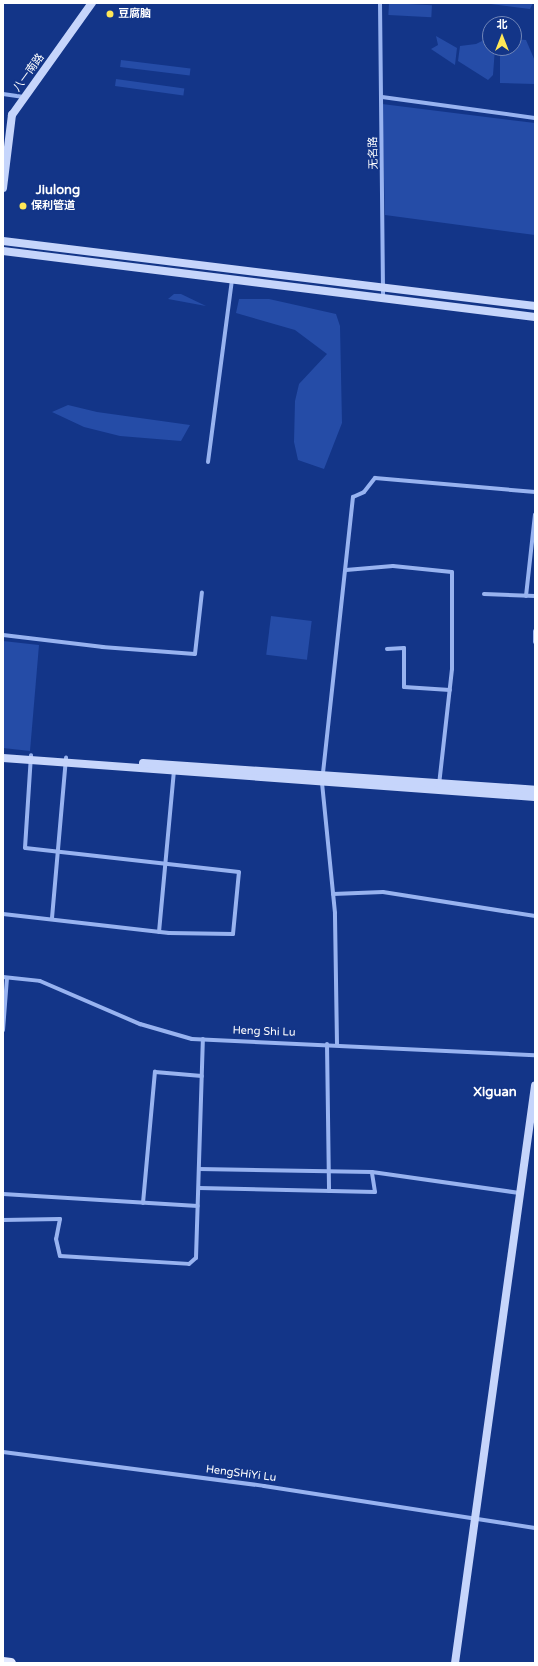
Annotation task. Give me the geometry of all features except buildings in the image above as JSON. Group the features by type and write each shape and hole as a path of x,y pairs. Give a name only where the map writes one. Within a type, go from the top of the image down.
{"main road":[{"name":"八一南路","path":"3,188 12,115 87,3"},
{"name":"八一南路","path":"3,159 9,114 92,3"},
{"path":"3,241 535,306"},
{"path":"3,251 232,279 383,300 535,316"},
{"path":"3,754 31,758"},
{"path":"3,758 66,760 322,778 439,787 535,797"},
{"path":"439,787 535,790"},
{"path":"455,1663 535,1086"},
{"path":"3,1662 11,1663"}],"street":[{"name":"无名路","path":"380,3 383,300"},
{"path":"3,94 23,97"},
{"path":"382,97 535,118"},
{"path":"208,462 232,279"},
{"path":"337,1044 334,894 322,778 353,497 364,492 374,478 535,492"},
{"path":"526,596 535,514"},
{"path":"346,570 393,566 452,572 450,690 439,787"},
{"path":"3,635 103,647 194,654 202,592"},
{"path":"484,594 535,596"},
{"path":"535,631 535,642"},
{"path":"387,649 404,648 404,687 450,690"},
{"path":"3,914 52,918 159,932 233,934 239,872 25,848 31,758"},
{"path":"52,918 66,760"},
{"path":"159,932 174,768"},
{"path":"334,894 384,892 535,916"},
{"path":"3,1030 5,977"},
{"name":"Heng Shi Lu","path":"5,977 40,981 140,1024 204,1039 337,1044 535,1055"},
{"path":"3,1220 60,1219 56,1239 60,1256 189,1264 196,1258 204,1039"},
{"path":"327,1044 328,1171 330,1191"},
{"path":"143,1203 155,1072 202,1076"},
{"path":"199,1169 372,1172 520,1193"},
{"path":"198,1188 375,1192 372,1172"},
{"path":"3,1194 198,1206"},
{"name":"HengSHiYi Lu","path":"3,1452 264,1486 475,1520 535,1528"}],"shaded area":[{"path":"389,3 432,5 431,17 388,15"},
{"path":"483,3 533,3 530,9"},
{"path":"436,36 457,48 455,65 431,49 438,45"},
{"path":"522,40 526,40 535,61 535,84 500,83 500,56 522,56"},
{"path":"482,41 482,56 494,56 493,75 488,80 458,61 460,46 476,44"},
{"path":"121,60 190,69 190,75 120,67"},
{"path":"116,79 184,89 183,96 115,86"},
{"path":"382,104 535,123 535,235 385,215"},
{"path":"174,294 181,294 206,306 168,299"},
{"path":"239,299 269,299 336,314 340,326 342,423 324,469 298,460 294,442 295,401 299,384 327,354 295,330 236,313"},
{"path":"68,405 97,412 190,425 181,441 120,436 84,427 52,412"},
{"path":"271,616 312,621 307,660 266,655"},
{"path":"3,641 39,645 30,751 3,748"}],"place":[{"name":"豆腐脑","path":"110,14"},
{"name":"保利管道","path":"23,206"}],"district":[{"name":"Jiulong","path":"58,190"},
{"name":"Xiguan","path":"495,1092"}]}
